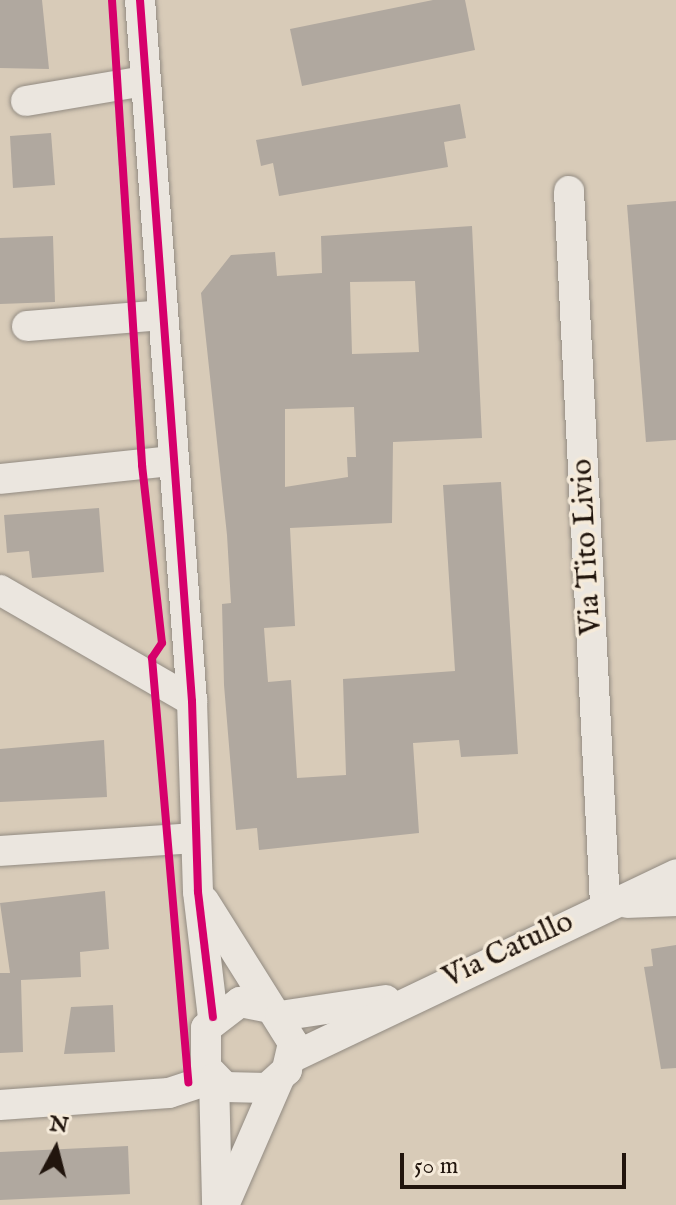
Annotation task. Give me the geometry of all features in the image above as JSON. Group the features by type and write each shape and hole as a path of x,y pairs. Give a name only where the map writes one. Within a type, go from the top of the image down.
{"street":[{"path":"140,0 192,701 198,892 213,1017 202,1041 214,1078 217,1205"},
{"path":"26,101 144,81"},
{"name":"Via Tito Livio","path":"569,191 605,904"},
{"path":"27,326 163,315"},
{"path":"0,479 172,461"},
{"path":"0,590 192,701"},
{"path":"0,851 196,838"},
{"name":"Via Catullo","path":"411,996 605,904 676,874"},
{"path":"198,892 275,1012 285,1069 224,1205"},
{"name":"Via Catullo","path":"605,904 676,901"},
{"path":"213,1017 240,1002 275,1012 411,996"},
{"path":"0,1105 169,1093 214,1078 253,1092 285,1069 411,996"}],"shaded area":[{"path":"0,0 676,0 676,1205 0,1205"}],"building":[{"path":"0,0 42,0 49,69 0,68"},
{"path":"433,0 465,0 475,50 302,86 290,29"},
{"path":"460,104 466,138 444,142 448,167 279,196 273,163 261,166 256,140"},
{"path":"51,133 55,185 13,188 10,136"},
{"path":"676,201 676,440 646,442 627,205"},
{"path":"472,226 482,438 393,442 392,523 290,528 295,626 264,628 268,682 291,680 297,778 346,775 343,679 455,671 443,485 501,482 518,754 461,757 459,740 413,743 419,833 259,850 257,828 236,830 224,685 222,604 231,603 227,535 201,293 231,255 275,252 277,276 322,273 321,236","holes":["415,281 419,352 352,354 350,282","354,407 356,457 347,457 348,477 285,487 285,409"]},
{"path":"53,236 55,302 0,304 0,238"},
{"path":"99,508 104,572 32,578 29,551 7,553 4,515"},
{"path":"104,740 107,797 0,802 0,749"},
{"path":"105,891 109,949 80,952 81,977 21,980 23,1052 0,1053 0,973 10,973 0,903"},
{"path":"676,945 676,1068 661,1069 644,967 653,966 651,949"},
{"path":"113,1005 115,1052 64,1054 71,1007"},
{"path":"128,1146 130,1194 0,1200 0,1152"}],"cycle path":[{"path":"112,0 142,465 162,643 152,658 188,1082"},
{"path":"140,0 192,701 198,892 213,1017"}]}
